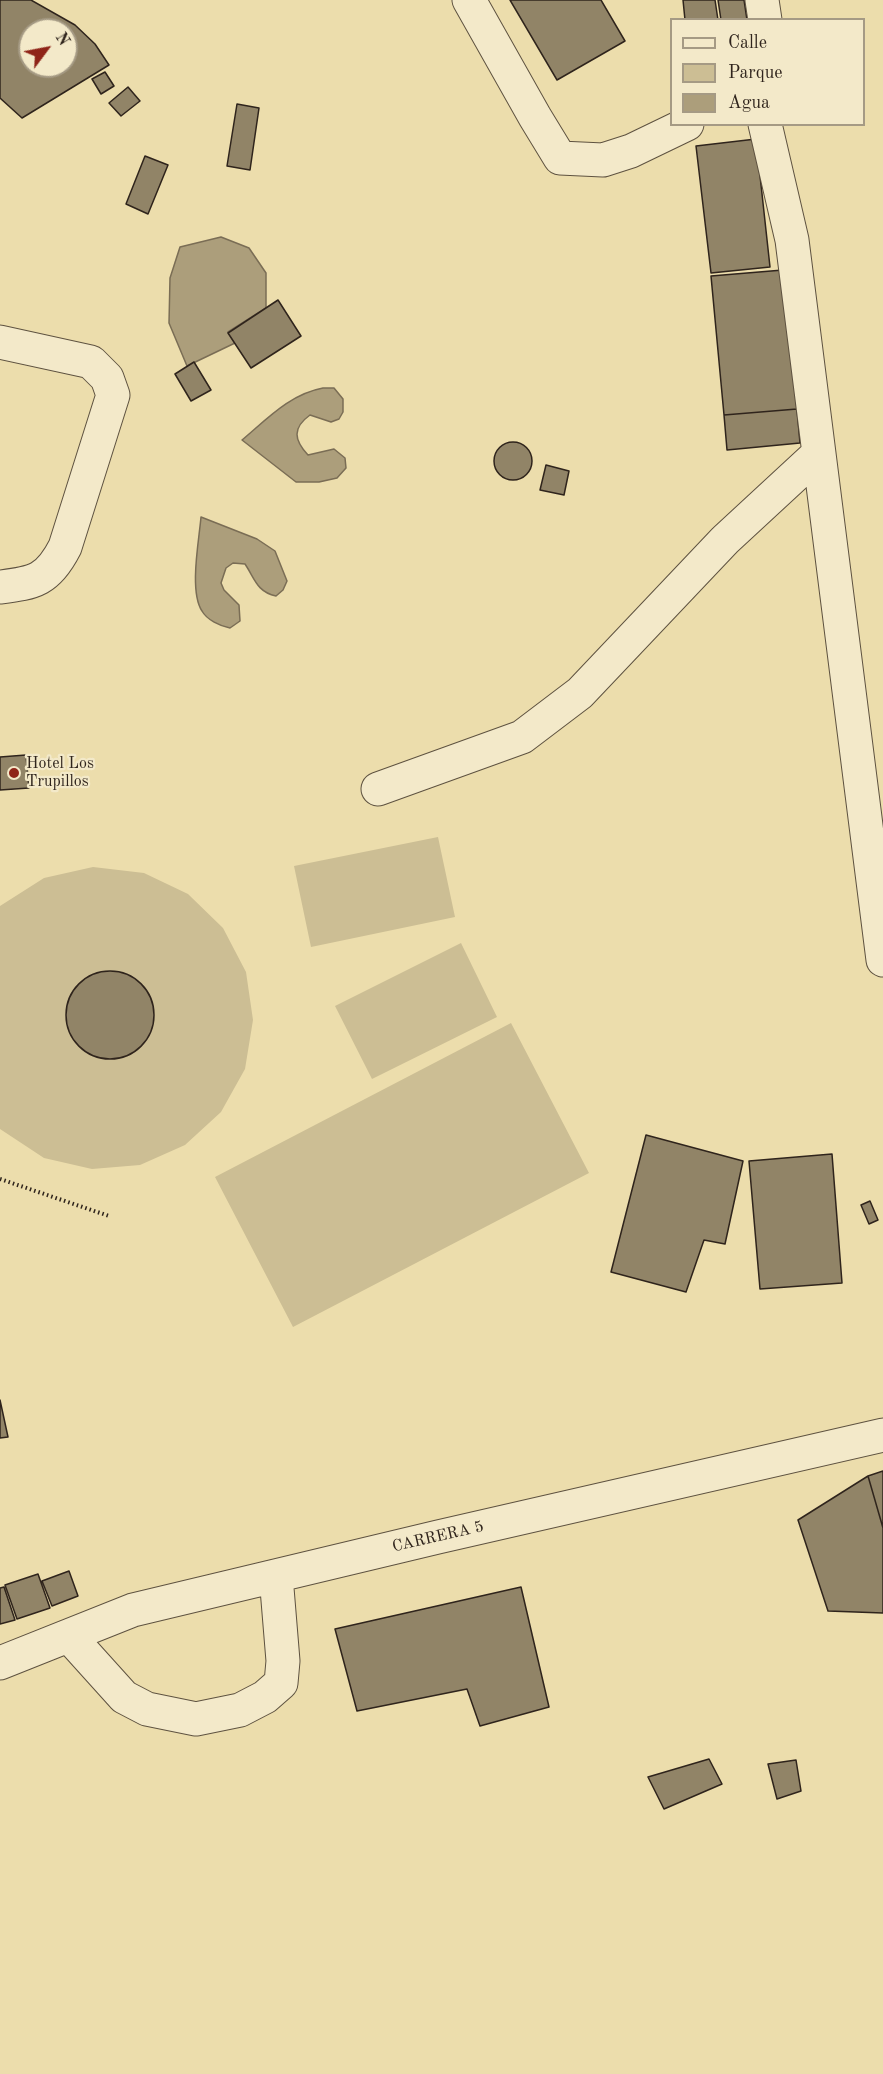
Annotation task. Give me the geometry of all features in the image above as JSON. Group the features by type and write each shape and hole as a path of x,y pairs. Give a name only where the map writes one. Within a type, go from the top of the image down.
{"street":[{"path":"469,0 560,158 603,160 631,151 683,126"},
{"path":"762,0 765,18"},
{"path":"765,126 792,240 883,960"},
{"path":"0,342 91,362 107,378 113,394 65,547 59,559 50,570 31,583 0,587"},
{"path":"378,789 522,737 580,693 725,540 818,454"},
{"name":"CARRERA 5","path":"0,1664 133,1610 883,1435"},
{"path":"69,1636 124,1697 147,1709 196,1719 240,1710 265,1697 281,1683 283,1661 276,1576"}],"path":[{"path":"0,1179 108,1216"}],"green space":[{"path":"438,837 455,917 311,947 294,866"},
{"path":"93,867 144,873 188,894 223,928 246,972 253,1020 245,1069 221,1112 185,1145 140,1165 92,1169 44,1158 0,1129 0,906 44,878"},
{"path":"461,943 497,1017 372,1079 335,1006"},
{"path":"511,1023 589,1173 293,1327 215,1177"}],"water":[{"path":"221,237 249,248 266,273 266,308 228,332 235,343 187,366 169,323 170,278 180,247"},
{"path":"323,388 334,388 343,399 343,412 339,419 331,422 310,415 298,429 298,439 308,455 334,449 345,458 346,468 337,478 319,482 296,482 242,440 289,402"},
{"path":"201,517 257,539 275,551 287,581 283,590 276,596 260,588 245,564 233,563 226,568 221,583 224,590 239,605 240,621 230,628 207,617 198,602 195,579"}],"building":[{"path":"0,0 31,0 63,18 18,18 18,78 78,78 78,28 95,44 109,65 22,118 0,98"},
{"path":"510,0 601,0 625,41 557,80"},
{"path":"683,0 715,0 718,18 685,18"},
{"path":"718,0 744,0 747,18 721,18"},
{"path":"105,72 114,86 101,94 92,79"},
{"path":"128,87 140,101 121,116 109,103"},
{"path":"237,104 259,108 250,170 227,166"},
{"path":"756,139 770,267 711,273 696,146"},
{"path":"145,156 168,165 148,214 126,204"},
{"path":"783,270 797,409 724,415 711,276"},
{"path":"278,300 301,336 251,368 228,333"},
{"path":"194,362 211,390 191,401 175,374"},
{"path":"797,409 800,443 727,450 724,415"},
{"path":"513,442 527,447 532,461 527,475 513,480 499,475 494,461 499,447"},
{"path":"546,465 569,471 564,495 540,490"},
{"name":"Hotel Los Trupillos","path":"26,755 29,788 0,790 0,757"},
{"path":"101,971 119,971 135,978 147,990 154,1006 154,1024 147,1040 135,1052 119,1059 101,1059 85,1052 73,1040 66,1024 66,1006 73,990 85,978"},
{"path":"646,1135 743,1161 725,1244 704,1240 686,1292 611,1272"},
{"path":"832,1154 842,1283 760,1289 749,1161"},
{"path":"870,1201 878,1220 869,1224 861,1205"},
{"path":"0,1400 8,1437 0,1438"},
{"path":"883,1471 883,1528 868,1476"},
{"path":"868,1476 883,1528 883,1613 828,1611 798,1520"},
{"path":"69,1571 78,1596 52,1606 42,1581"},
{"path":"38,1574 50,1608 17,1619 5,1585"},
{"path":"4,1587 15,1620 0,1624 0,1588"},
{"path":"521,1587 549,1707 480,1726 467,1689 357,1711 335,1629"},
{"path":"709,1759 722,1784 664,1809 648,1777"},
{"path":"796,1760 801,1791 777,1799 768,1764"}],"place":[{"name":"Hotel Los Trupillos","path":"14,773"}]}
